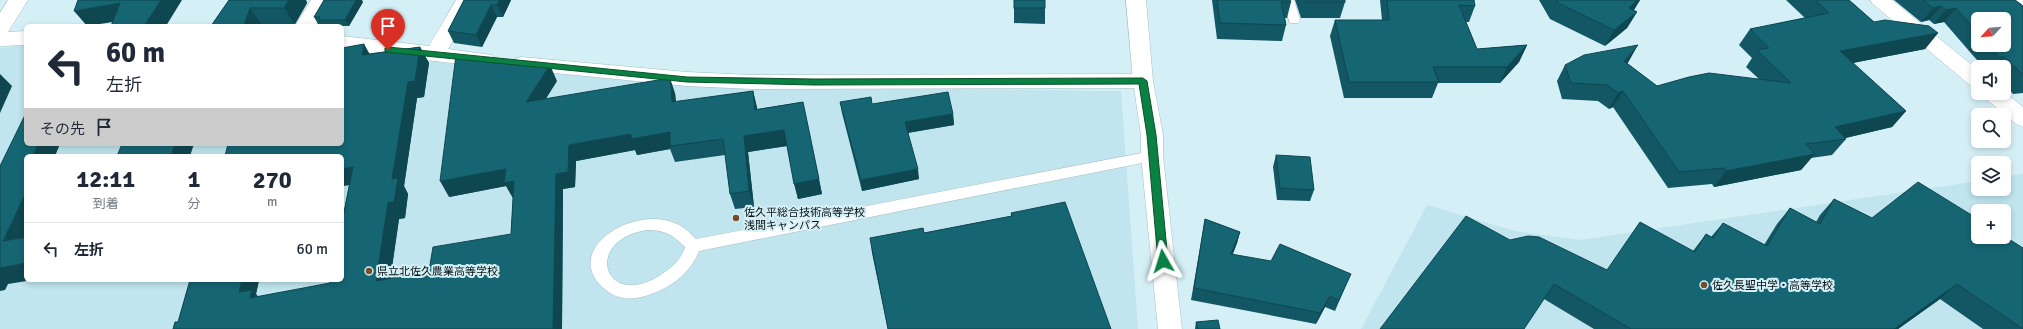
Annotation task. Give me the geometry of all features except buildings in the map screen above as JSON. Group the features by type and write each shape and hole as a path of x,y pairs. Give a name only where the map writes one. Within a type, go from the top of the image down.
{"street":[{"path":"0,29 18,0"},
{"path":"306,24 321,0"},
{"path":"434,55 466,0"},
{"path":"1136,0 1143,81 1152,135 1152,156 1170,329"},
{"path":"1880,0 1971,76"},
{"path":"2019,0 2023,3"},
{"path":"0,39 24,38"},
{"path":"344,44 434,55 687,80 813,82 1143,81"},
{"path":"2000,100 2023,119"}],"lane":[{"path":"1288,0 1294,20"},
{"path":"694,246 1152,156"},
{"path":"650,224 668,226 682,234 694,246 685,264 669,277 647,290 625,293 610,285 600,270 600,256 611,238 633,227 650,224"}],"shaded area":[{"name":"佐久平総合技術高等学校 浅間キャンパス","path":"24,45 24,146 344,146 344,50 671,85 1121,91 1138,329 0,329 0,48"},
{"name":"佐久長聖中学・高等学校","path":"2023,174 2023,329 1361,329 1427,205 1515,231 1580,240 1971,182 1971,196 2011,196 2011,176"}],"place":[{"name":"佐久平総合技術高等学校 浅間キャンパス","path":"736,218"},
{"name":"県立北佐久農業高等学校","path":"369,271"},
{"name":"佐久長聖中学・高等学校","path":"1704,285"}],"route":[{"path":"388,50 687,80 752,82 1143,81 1152,135 1152,156 1163,261"}]}
